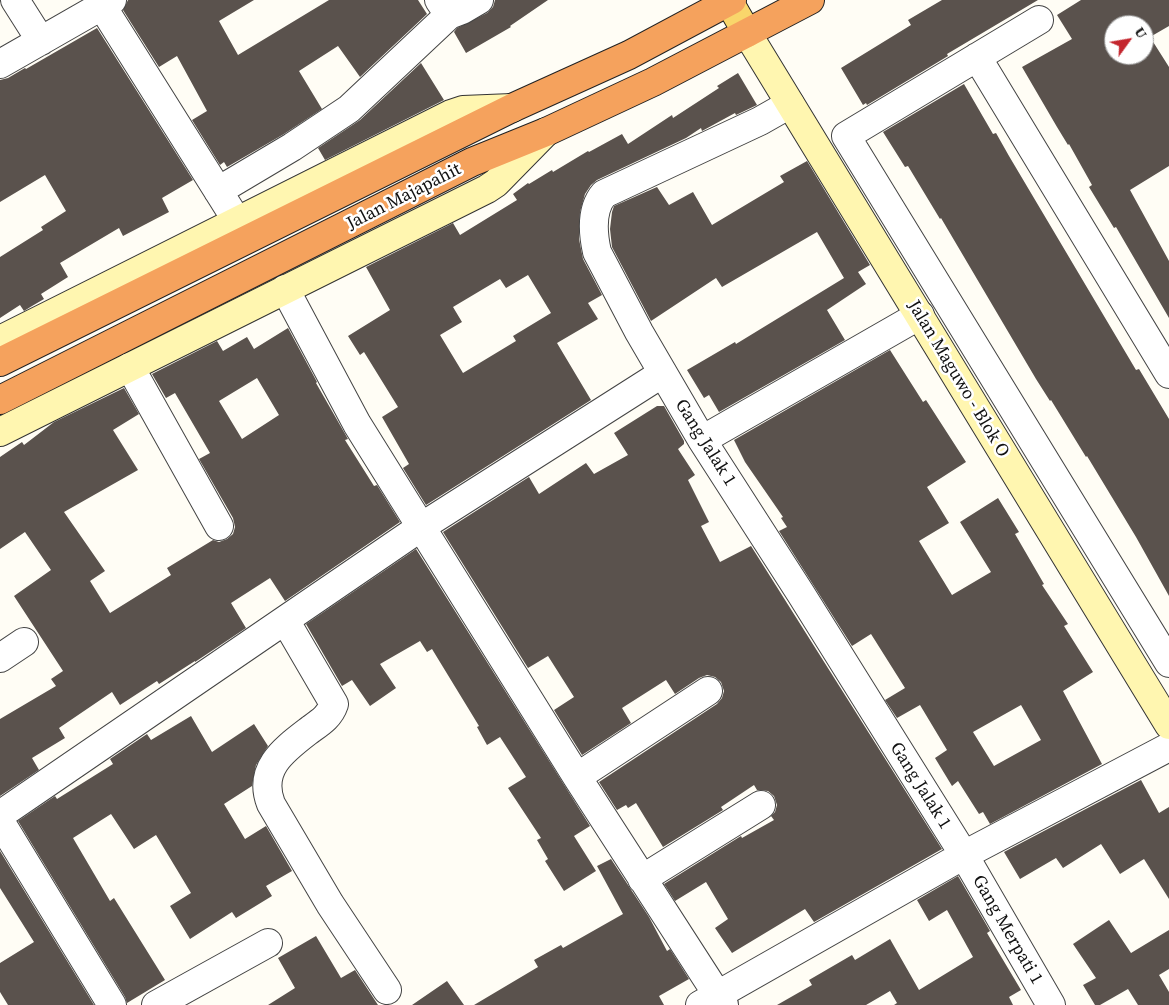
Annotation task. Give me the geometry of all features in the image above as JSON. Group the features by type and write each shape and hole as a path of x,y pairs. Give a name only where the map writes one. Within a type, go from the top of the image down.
{"highway":[{"name":"Jalan Majapahit","path":"0,400 472,162 546,132 653,82 810,0"},
{"name":"Jalan Majapahit","path":"0,362 512,108 636,51 730,1"}],"main road":[{"path":"730,1 747,33"}],"street":[{"path":"15,0 41,41"},
{"path":"218,191 292,148 349,109 444,7 462,10 478,0"},
{"path":"0,64 107,3 237,221"},
{"path":"1039,20 846,136 1169,663"},
{"name":"Jalan Maguwo - Blok O","path":"747,33 1169,724"},
{"path":"978,57 1169,374"},
{"name":"Gang Jalak 1","path":"790,104 760,121 604,194 598,202 595,231 597,252 702,440 801,594 964,855"},
{"path":"0,340 451,114 463,110 512,108"},
{"path":"0,432 487,189 496,183 546,132"},
{"path":"285,289 357,424 642,879 714,1002 964,855 1169,747"},
{"path":"702,440 920,316"},
{"path":"130,367 219,526"},
{"path":"0,815 421,527 663,373"},
{"path":"285,620 334,704 331,712 324,720 280,755 270,767 266,792 271,804 330,904 386,990"},
{"path":"0,658 24,642"},
{"path":"577,776 708,691"},
{"path":"642,879 761,805"},
{"path":"0,821 112,1005"},
{"name":"Gang Merpati 1","path":"964,855 1051,1005"},
{"path":"156,1005 268,943"}],"building":[{"path":"128,0 254,0 219,21 238,55 329,0 418,0 427,14 360,77 338,46 299,71 322,109 284,134 227,167 224,162 220,165 192,120 207,111 177,56 159,67 123,10"},
{"path":"495,0 548,0 511,27 466,53 454,32 457,28 487,13 493,7"},
{"path":"942,0 1038,0 947,54 948,56 867,105 866,103 863,105 841,68 911,25 908,20"},
{"path":"1081,0 1169,0 1169,26 1154,35 1154,15 1104,15 1104,65 1154,65 1154,43 1169,67 1169,166 1130,190 1169,261 1169,318 1116,227 1114,228 1089,187 1092,185 1022,67 1072,39 1057,15"},
{"path":"97,28 193,180 162,198 169,212 123,236 119,228 60,263 68,277 41,294 44,299 24,311 20,305 0,318 0,257 43,230 41,227 66,211 45,175 0,202 0,80 26,69"},
{"path":"421,63 444,100 325,160 318,148 360,120"},
{"path":"738,73 757,105 736,115 735,113 702,131 701,128 686,138 597,180 585,194 580,212 579,239 583,259 602,295 588,303 598,319 557,343 591,400 426,505 403,468 409,464 382,417 398,407 364,352 360,355 348,336 390,310 366,267 453,223 460,235 517,200 513,194 528,183 552,170 553,172 588,151 622,134 628,144 672,115 673,118 719,88 717,86","holes":["528,275 551,313 513,336 516,341 463,373 440,335 462,322 453,307 500,279 506,288"]},
{"path":"964,84 993,134 996,133 1136,370 1139,369 1169,419 1169,596 1136,537 1087,456 1036,379 941,218 908,166 905,167 883,132"},
{"path":"807,161 870,265 858,272 866,284 827,310 845,340 719,412 709,395 704,398 687,370 735,342 736,344 844,278 817,232 722,287 716,278 651,321 612,247 610,229 614,206 657,187 669,205 693,192 712,225 784,182 780,176"},
{"path":"288,328 316,383 348,439 345,440 374,486 377,485 400,522 285,601 270,578 231,603 246,628 159,684 157,681 120,705 112,692 59,728 65,738 32,758 39,770 0,796 0,719 56,686 51,679 63,671 14,596 51,570 25,532 0,549 0,457 22,442 24,445 54,422 124,388 139,414 113,430 138,470 64,512 105,571 90,581 110,613 171,575 167,568 213,540 219,542 227,539 233,534 235,527 233,518 199,459 210,453 175,393 166,398 152,374 217,341 223,351 247,337 254,349","holes":["257,378 279,415 242,439 219,401"]},
{"path":"890,350 923,402 926,400 966,462 927,487 949,523 919,541 952,595 991,572 960,522 998,498 1019,532 1015,534 1044,584 1042,585 1068,624 1064,626 1093,672 1063,691 1102,764 990,824 983,812 979,814 958,781 952,786 935,758 947,750 920,705 897,718 885,700 905,688 871,634 852,646 779,531 787,527 781,518 783,517 745,462 734,440","holes":["1021,705 1041,740 994,766 973,732"]},
{"path":"657,406 664,406 684,441 684,444 678,449 695,475 688,480 709,522 701,526 720,562 751,546 942,849 814,922 805,909 732,953 715,928 728,919 706,882 675,901 664,884 741,836 742,838 774,820 771,816 775,812 777,805 774,796 768,791 757,790 754,785 721,807 723,810 663,847 636,803 628,808 626,805 617,810 599,782 717,704 722,698 724,691 721,682 715,677 707,675 699,678 675,694 666,680 622,708 631,723 582,755 554,710 574,697 548,656 528,668 443,532 529,477 539,494 586,463 594,474 628,455 614,433"},
{"path":"416,549 590,826 574,836 596,871 564,891 545,861 548,859 537,840 541,838 508,788 526,777 500,737 487,745 477,727 479,726 432,649 427,652 420,641 380,664 396,688 370,706 352,680 342,686 306,624"},
{"path":"191,716 212,752 254,724 268,746 256,765 252,786 224,804 245,839 266,826 292,871 266,886 272,896 236,918 232,912 190,939 170,906 191,893 156,835 134,849 111,814 73,838 110,901 114,898 165,980 127,1003 18,821 55,796 57,799 113,764 110,759 147,734 151,740"},
{"path":"1141,780 1159,813 1169,807 1169,899 1144,859 1120,874 1101,844 1063,868 1056,858 1020,879 1004,852"},
{"path":"0,851 94,1005 8,1005 0,992 0,963 34,942 0,888"},
{"path":"611,859 649,917 667,951 670,949 689,979 659,996 664,1005 474,1005 538,967 534,960 561,945 563,948 623,914 597,866"},
{"path":"958,876 990,931 987,933 1021,990 1009,997 1013,1005 894,1005 897,1003 890,991 866,1005 777,1005 812,985 809,980 852,955 855,960 890,939 919,990 973,957 947,910 929,921 917,900"},
{"path":"1109,920 1131,953 1169,930 1169,969 1159,975 1169,992 1169,1005 1138,1005 1128,989 1100,1005 1095,1005 1083,985 1096,978 1073,944"},
{"path":"316,936 341,978 355,970 378,1005 268,1005 295,988 278,958"},
{"path":"447,981 464,1005 412,1005"}]}
